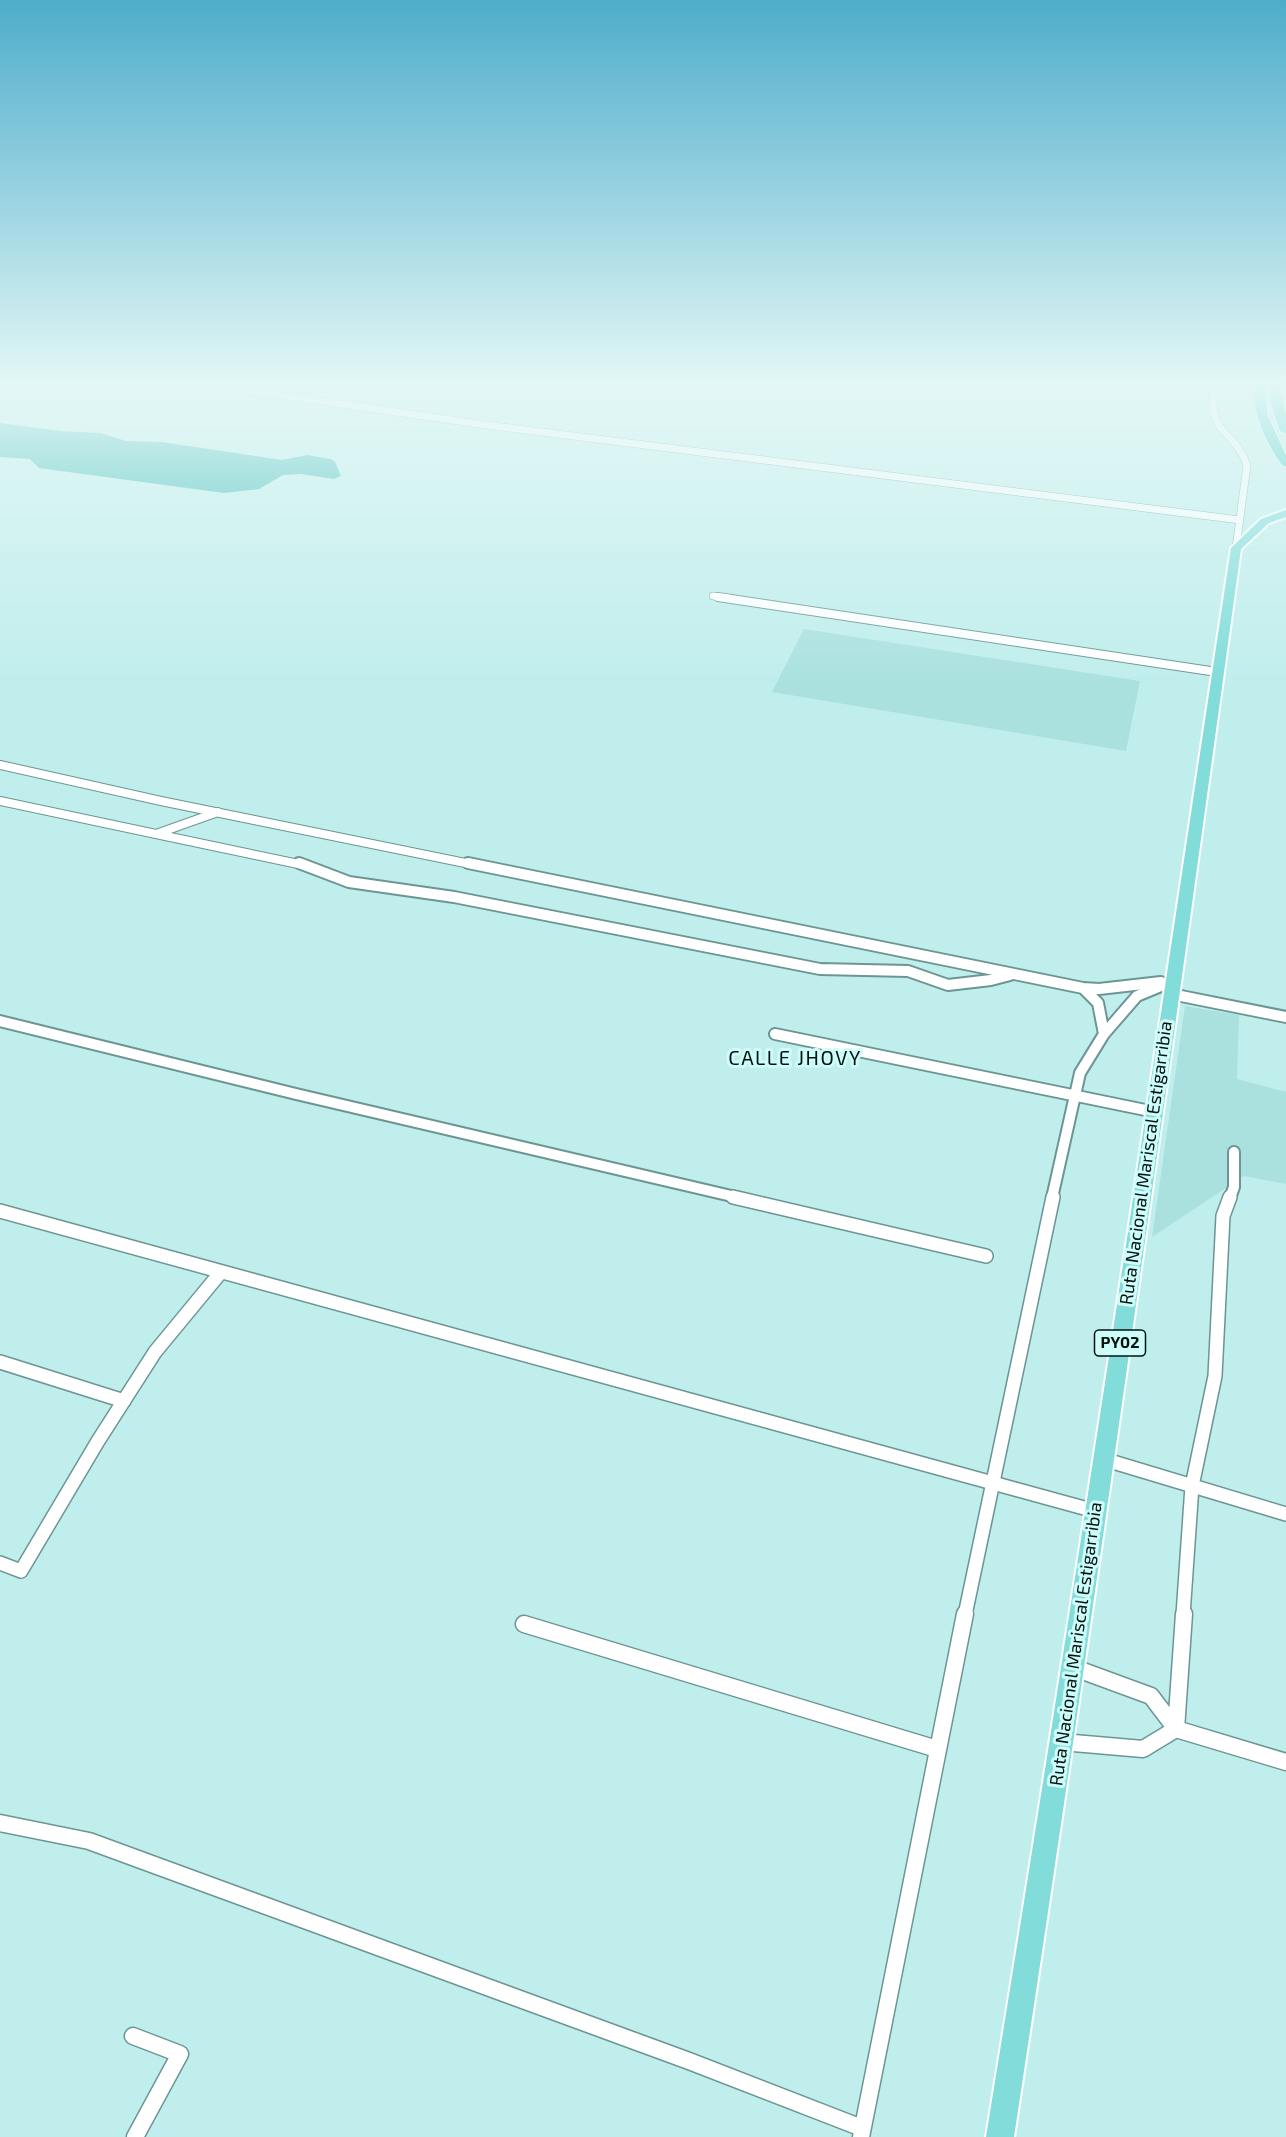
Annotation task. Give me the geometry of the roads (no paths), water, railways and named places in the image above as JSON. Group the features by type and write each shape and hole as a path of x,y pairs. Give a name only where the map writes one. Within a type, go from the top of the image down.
{"main road":[{"path":"1236,548 1265,521 1286,513"},
{"path":"1265,521 1286,520"},
{"name":"Ruta Nacional Mariscal Estigarribia","path":"1000,2137 1062,1742 1236,548"}],"street":[{"path":"950,485 1240,520"},
{"path":"1236,548 1244,485"},
{"path":"714,596 1217,672"},
{"path":"0,765 218,812 1083,988 1172,988 1286,1017"},
{"path":"0,801 293,861 349,882 454,897 820,969 908,971 948,985 991,980 1013,974"},
{"path":"156,834 218,812"},
{"path":"1083,988 1096,997 1101,1011 1104,1034"},
{"path":"0,1823 89,1841 689,2061 862,2133 992,1483 1080,1073 1104,1034 1137,996 1172,988"},
{"path":"0,1021 986,1256"},
{"path":"775,1034 1155,1112"},
{"path":"1176,1729 1192,1486 1215,1376 1223,1216 1234,1187 1234,1152"},
{"path":"0,1211 1095,1510"},
{"path":"0,1563 21,1571 156,1352 221,1272"},
{"path":"0,1362 124,1401"},
{"path":"1103,1459 1286,1515"},
{"path":"524,1624 938,1749"},
{"path":"1072,1667 1151,1696 1176,1729 1286,1762"},
{"path":"1062,1742 1143,1749 1176,1729"},
{"path":"133,2036 180,2054 135,2137"}],"district":[{"name":"CALLE JHOVY","path":"795,1058"}]}
